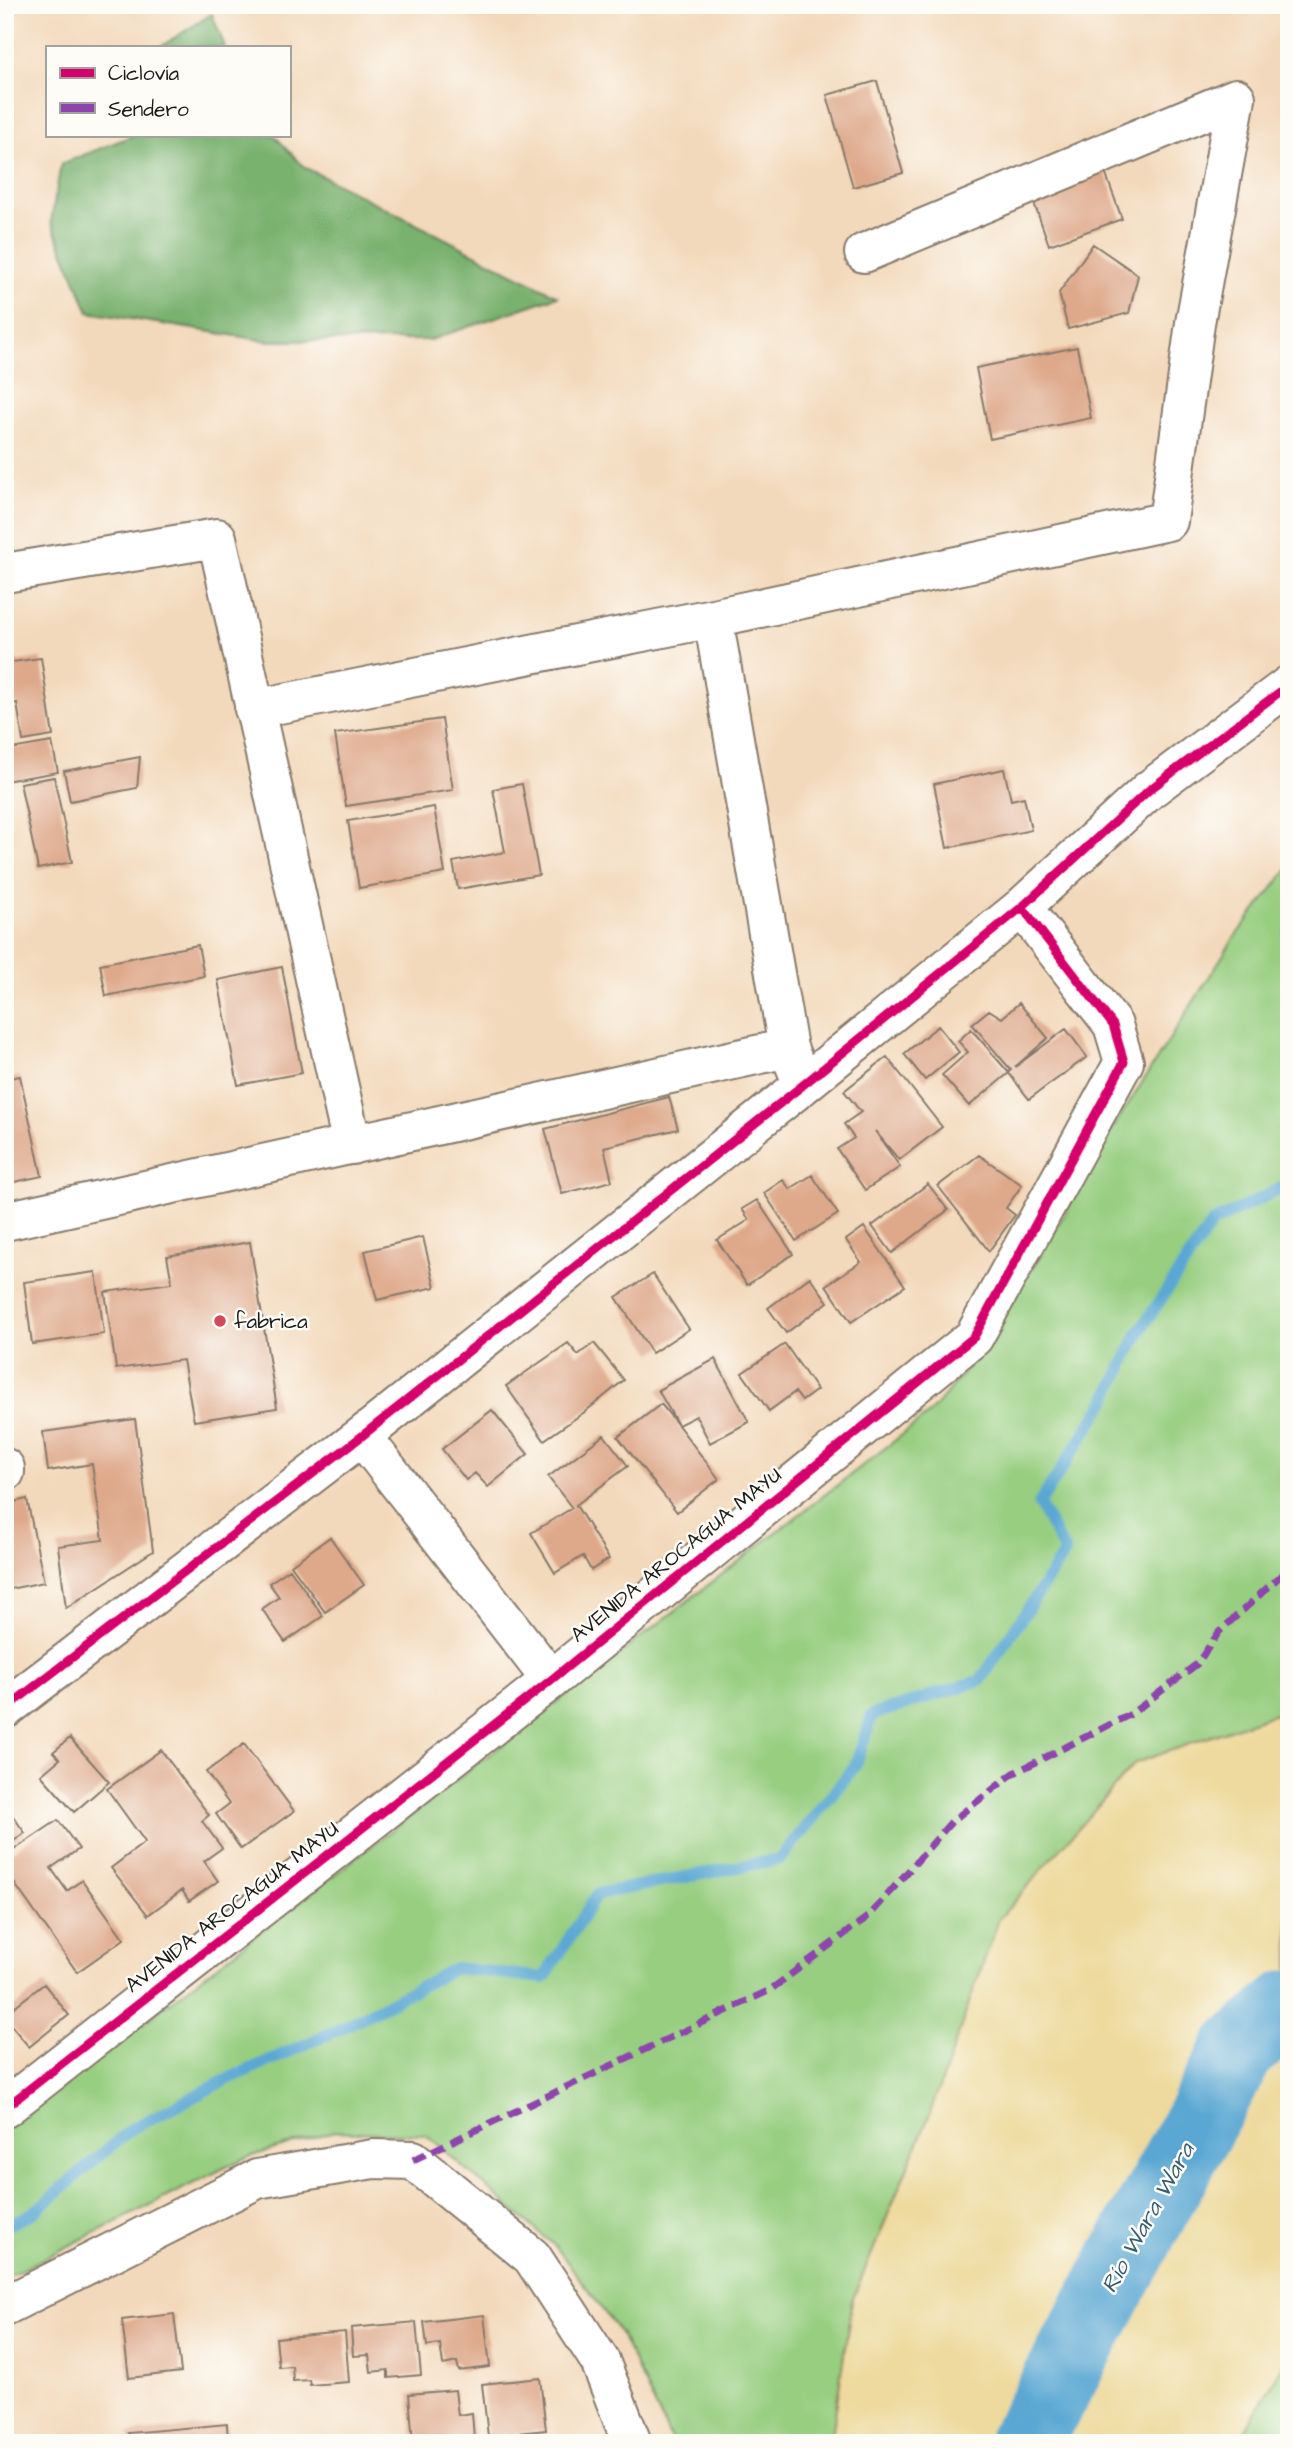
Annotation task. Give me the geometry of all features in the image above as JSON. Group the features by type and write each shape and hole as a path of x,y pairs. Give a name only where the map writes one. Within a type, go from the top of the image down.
{"street":[{"path":"254,709 713,618 1168,521 1195,323 1236,98 864,253"},
{"path":"5,573 217,538 352,1145"},
{"path":"713,618 788,1048 803,1085"},
{"path":"5,1709 362,1436 803,1085 1022,908 1149,790 1289,685"},
{"name":"AVENIDA AROCAGUA MAYU","path":"5,2108 551,1680 974,1336 1124,1062 1113,1025 1022,908"},
{"path":"5,1221 788,1048"},
{"path":"362,1436 551,1680"},
{"path":"5,2306 257,2179 373,2160 413,2160 532,2257 600,2361 632,2443"}],"green space":[{"path":"212,14 225,46 162,46"},
{"path":"131,136 275,136 304,167 558,296 430,340 267,341 89,312 51,222 61,164"},
{"path":"1289,868 1289,1713 1272,1715 1135,1763 928,2119 852,2301 831,2443 673,2443 620,2333 556,2247 426,2135 334,2131 242,2159 5,2278 5,2130 929,1414 987,1345 1014,1293 1039,1259 1110,1133 1234,938"},
{"path":"1289,2354 1289,2443 1238,2443"}],"sand":[{"path":"1289,1713 1289,2354 1238,2443 831,2443 852,2301 928,2119 999,1919 1135,1763 1272,1715"}],"building":[{"path":"877,81 903,173 853,187 827,95"},
{"path":"1101,161 1122,219 1049,245 1028,186"},
{"path":"1093,244 1138,275 1129,313 1068,329 1059,293"},
{"path":"1077,347 1091,418 990,439 976,368"},
{"path":"41,658 53,736 23,741 17,703 5,705 5,663"},
{"path":"442,719 453,790 346,806 335,734"},
{"path":"52,742 58,772 5,781 5,750"},
{"path":"140,757 137,788 70,801 64,771"},
{"path":"1004,769 1011,800 1024,797 1031,830 947,848 934,784"},
{"path":"54,777 72,862 38,869 20,783"},
{"path":"522,784 539,875 458,889 453,862 505,852 493,789"},
{"path":"434,807 445,873 359,888 348,821"},
{"path":"198,945 204,976 106,996 100,964"},
{"path":"282,967 302,1073 238,1085 218,980"},
{"path":"1019,1003 1048,1038 1015,1067 1066,1029 1087,1057 1029,1099 1008,1072 1011,1070 972,1024 989,1010 1002,1018"},
{"path":"938,1026 959,1052 925,1080 904,1054"},
{"path":"971,1029 1009,1073 969,1106 942,1075 968,1052 958,1041"},
{"path":"887,1057 942,1127 899,1160 875,1131 900,1167 865,1190 837,1149 854,1138 844,1124 861,1112 844,1091"},
{"path":"20,1076 42,1176 5,1184 5,1079"},
{"path":"669,1097 678,1129 604,1147 612,1181 562,1194 545,1129"},
{"path":"979,1155 1022,1185 1006,1208 1015,1215 989,1251 938,1186"},
{"path":"812,1175 838,1214 796,1241 764,1193 783,1180 790,1189"},
{"path":"928,1184 948,1210 892,1253 872,1226"},
{"path":"757,1200 793,1254 747,1285 717,1240 749,1220 742,1209"},
{"path":"864,1227 905,1286 851,1322 826,1285 861,1262 846,1240"},
{"path":"423,1237 435,1287 377,1300 365,1251"},
{"name":"fabrica","path":"250,1242 277,1408 194,1421 183,1360 116,1369 105,1292 172,1283 167,1256"},
{"path":"96,1272 104,1334 32,1344 24,1282"},
{"path":"653,1274 689,1329 652,1353 616,1297"},
{"path":"810,1277 828,1302 786,1333 768,1308"},
{"path":"568,1343 578,1355 594,1343 624,1380 544,1440 506,1386"},
{"path":"785,1344 817,1390 802,1401 795,1392 769,1411 742,1373"},
{"path":"715,1359 749,1422 710,1443 696,1416 678,1425 658,1390"},
{"path":"661,1404 719,1479 677,1512 618,1437"},
{"path":"492,1410 528,1454 488,1487 475,1473 466,1480 442,1449"},
{"path":"135,1419 153,1551 66,1608 58,1546 103,1540 92,1464 48,1471 43,1432"},
{"path":"604,1435 628,1466 576,1505 609,1559 591,1570 583,1556 555,1573 531,1533 572,1508 548,1477"},
{"path":"27,1499 44,1582 5,1590 5,1504"},
{"path":"330,1537 364,1585 325,1612 291,1565"},
{"path":"290,1569 323,1616 285,1642 262,1609 279,1597 269,1583"},
{"path":"70,1738 109,1782 74,1812 41,1775 60,1759 53,1752"},
{"path":"244,1744 294,1811 241,1849 216,1814 229,1804 206,1772"},
{"path":"161,1750 209,1815 202,1821 222,1848 204,1861 218,1881 189,1901 182,1890 148,1915 111,1868 145,1842 107,1789"},
{"path":"5,1805 25,1833 5,1847"},
{"path":"58,1820 79,1849 51,1868 67,1891 82,1880 124,1939 77,1972 5,1870 5,1856"},
{"path":"44,1984 69,2015 29,2047 5,2018 5,2014"},
{"path":"174,2314 181,2372 129,2378 122,2320"},
{"path":"484,2315 490,2367 459,2371 457,2362 443,2365 440,2344 427,2346 424,2322"},
{"path":"416,2322 421,2375 388,2378 388,2370 371,2372 369,2355 353,2356 351,2328"},
{"path":"345,2332 349,2382 310,2385 309,2380 293,2381 292,2366 279,2367 276,2338"},
{"path":"540,2378 546,2430 488,2436 482,2384"},
{"path":"455,2390 458,2415 472,2413 474,2438 413,2443 409,2394"},
{"path":"227,2424 228,2443 132,2443 128,2433"}],"waterway":[{"path":"1289,934 1289,977"},
{"path":"5,2226 33,2213 131,2129 228,2079 342,2028 455,1968 544,1978 597,1894 780,1859 855,1766 872,1715 981,1680 1065,1552 1039,1504 1105,1402 1139,1332 1212,1223 1289,1184"},
{"name":"Río Wara Wara","path":"1025,2443 1239,2050 1289,2007"}],"marked path":[{"path":"413,2160 770,1990 870,1915 952,1821 1014,1773 1131,1714 1197,1664 1219,1632 1289,1568"}],"cycle path":[{"path":"5,1709 362,1436 803,1085 1022,907 1149,790 1289,685"},
{"path":"5,2108 551,1680 974,1337 1124,1062 1113,1025 1022,907"}],"place":[{"name":"fabrica","path":"220,1321"}]}
